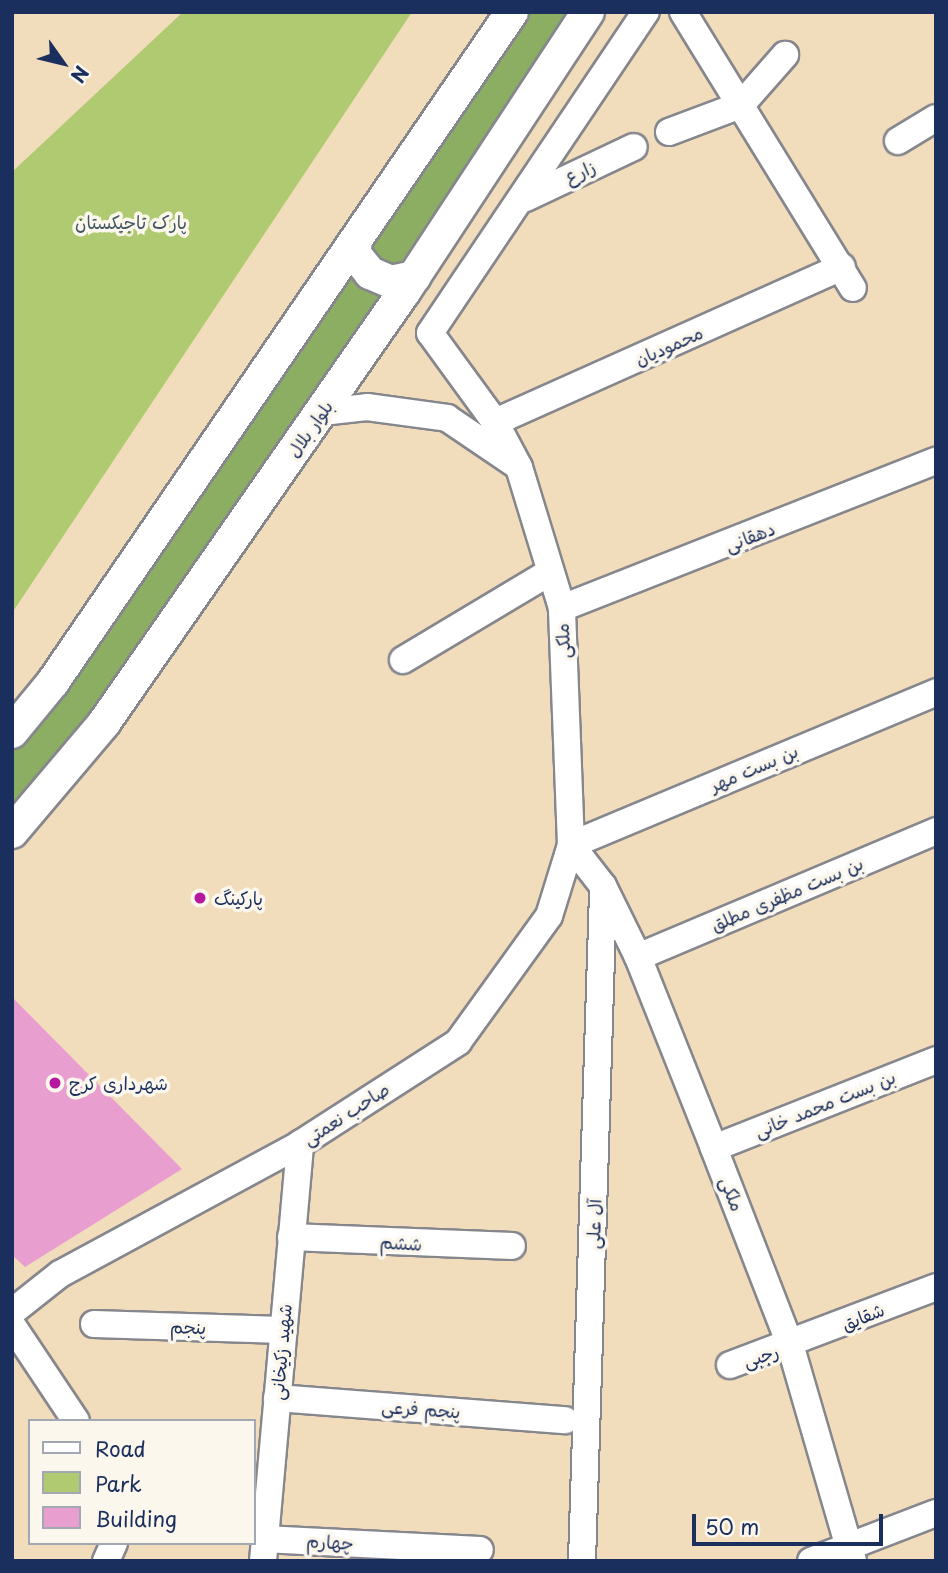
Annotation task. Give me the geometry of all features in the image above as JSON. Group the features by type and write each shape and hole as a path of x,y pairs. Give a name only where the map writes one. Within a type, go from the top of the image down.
{"main road":[{"path":"12,732 54,682 512,12"},
{"name":"بلوار بلال","path":"12,832 104,723 322,412 589,12"},
{"path":"356,241 354,253 370,273 391,282 414,277"}],"street":[{"path":"526,198 646,12"},
{"name":"محمودیان","path":"495,422 847,278 683,12"},
{"path":"668,132 741,105 785,55"},
{"path":"898,141 936,118"},
{"name":"زارع","path":"526,198 634,147"},
{"name":"ملکی","path":"526,198 430,333 495,422 519,467 562,608 571,833 603,887 638,957 714,1148 791,1347 851,1554"},
{"path":"322,412 367,407 447,418 519,467"},
{"name":"دهقانی","path":"562,608 936,461"},
{"path":"403,660 550,572"},
{"name":"بن بست مهر","path":"571,833 936,692"},
{"name":"بن بست مظفری مطلق","path":"638,957 936,831"},
{"name":"صاحب نعمتی","path":"12,1312 61,1274 300,1144 458,1042 549,916 571,833"},
{"name":"آل علی","path":"582,1561 603,887"},
{"name":"بن بست محمد خانی","path":"714,1148 936,1060"},
{"name":"شهید زکیخانی","path":"263,1550 261,1503 277,1398 300,1144"},
{"name":"ششم","path":"291,1237 512,1247"},
{"name":"شقایق","path":"791,1347 936,1287"},
{"name":"پنجم","path":"94,1324 283,1330"},
{"path":"12,1325 75,1419"},
{"name":"رجبی","path":"730,1365 791,1347"},
{"name":"پنجم فرعی","path":"277,1398 565,1420"},
{"path":"811,1561 851,1554 936,1513"},
{"path":"106,1561 113,1545"},
{"name":"چهارم","path":"263,1550 480,1550"}],"green space":[{"name":"پارک تاجیکستان","path":"183,12 412,12 12,613 12,172"},
{"path":"526,12 569,12 207,552 91,717 12,808 12,751 66,689"}],"building":[{"name":"شهرداری کرج","path":"12,997 182,1169 25,1267 12,1255"}],"place":[{"name":"پارکینگ","path":"200,898"},
{"name":"شهرداری کرج","path":"55,1083"}]}
